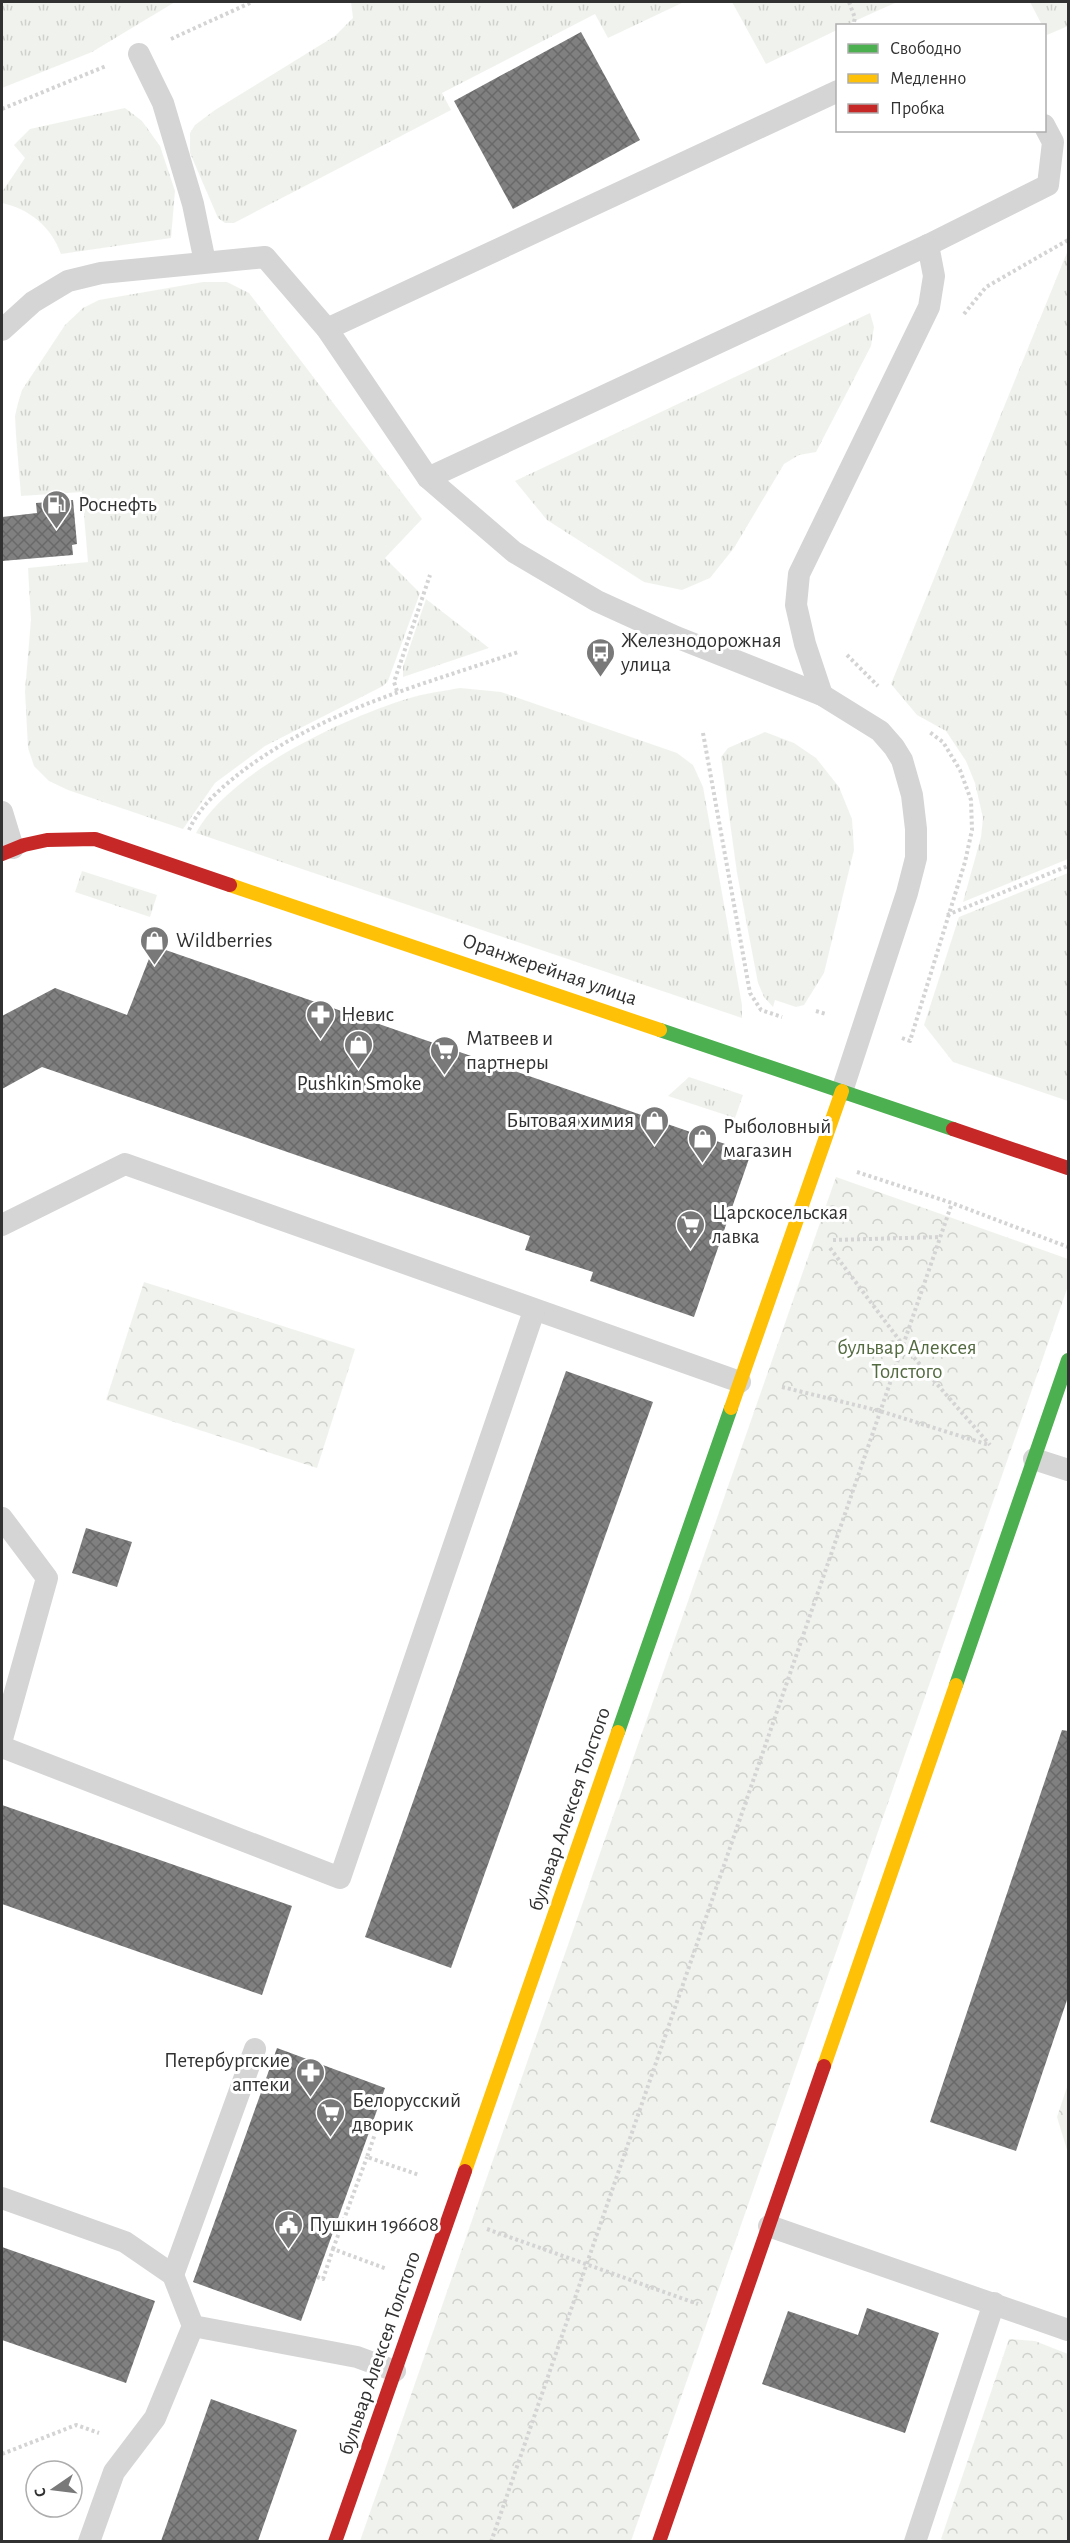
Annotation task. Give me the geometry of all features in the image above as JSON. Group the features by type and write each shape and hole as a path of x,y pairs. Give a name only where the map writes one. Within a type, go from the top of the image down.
{"street":[{"name":"Оранжерейная улица","path":"7,851 59,837 95,839 1068,1168"},
{"name":"бульвар Алексея Толстого","path":"335,2541 842,1091"},
{"path":"658,2541 1068,1360"}],"lane":[{"path":"139,54 163,103 193,204 205,262"},
{"path":"327,329 836,91"},
{"path":"428,478 928,245 1048,185 1053,142 1046,128"},
{"path":"822,695 805,644 796,605 799,574 929,307 934,276 928,245"},
{"path":"2,330 33,302 68,281 101,273 266,257 327,329 428,478 514,552 597,602 676,637 822,695 880,731 902,760 912,795 916,829 916,858 907,893 842,1091"},
{"path":"2,812 7,851"},
{"path":"2,1225 124,1164 740,1382"},
{"path":"2,1747 340,1878 534,1311"},
{"path":"1034,1459 1068,1470"},
{"path":"2,1518 47,1578 2,1739"},
{"path":"173,2274 255,2049"},
{"path":"2,2198 125,2242 173,2274 193,2326 155,2418 114,2472 89,2541"},
{"path":"769,2226 1068,2330"},
{"path":"915,2541 994,2303"},
{"path":"193,2326 357,2357 395,2371"}],"path":[{"path":"2,109 46,89 139,54 252,2"},
{"path":"849,2 855,18 854,24"},
{"path":"958,321 986,287 1068,240"},
{"path":"397,691 394,682 430,575"},
{"path":"840,647 880,687"},
{"path":"189,831 220,789 261,757 325,722 397,691 518,652"},
{"path":"920,724 936,737"},
{"path":"703,733 750,993 761,1010 782,1017"},
{"path":"947,915 1068,866"},
{"path":"816,1011 826,1014"},
{"path":"853,1171 952,1203 1068,1247"},
{"path":"491,2541 952,1203"},
{"path":"940,1238 823,1240 903,1345 990,1445"},
{"path":"740,1382 786,1387 880,1411 999,1448"},
{"path":"317,2277 323,2279 367,2157 376,2131 370,2128"},
{"path":"367,2157 419,2175"},
{"path":"449,2215 736,2317"},
{"path":"333,2249 388,2269"},
{"path":"2,2454 76,2425 103,2435"}],"green space":[{"path":"2,2 175,2 92,52 2,88"},
{"path":"351,2 684,2 608,38 595,14 442,93 451,110 234,223 225,223 218,218 190,153 190,133 195,125 215,110 335,36 353,18"},
{"path":"732,2 897,2 848,24 836,24 836,30 766,64"},
{"path":"1030,2 1068,2 1068,26 1047,35 1046,24 1041,24"},
{"path":"125,108 142,121 160,146 175,191 171,238 61,254 51,235 38,220 30,214 2,203 2,192 25,158 14,145 30,129"},
{"path":"1068,250 1068,859 963,902 981,837 983,818 975,783 966,761 946,731 917,715 891,684"},
{"path":"203,282 227,282 249,293 422,519 385,558 420,593 388,681 383,686 265,746 215,783 183,829 68,790 49,781 34,766 28,748 25,691 31,620 28,568 88,562 82,492 21,496 15,416 22,390 65,325 83,308 99,300"},
{"path":"870,313 874,327 871,346 816,452 799,455 784,464 734,548 710,578 682,590 644,582 547,520 515,481"},
{"path":"426,599 489,648 403,677 403,667"},
{"path":"460,688 501,692 677,753 693,765 703,787 742,1005 742,1018 196,833 212,810 234,789 261,768 291,750 323,733 384,707 416,696"},
{"path":"765,732 794,743 816,758 839,787 852,819 854,850 824,973 804,1005 796,1007 775,1000 773,1007 764,997 758,983 737,873 721,757 728,748"},
{"path":"82,871 157,895 150,917 75,892"},
{"path":"1068,873 1068,1101 953,1062 924,1025 959,917"},
{"path":"689,1077 743,1095 735,1118 668,1096"},
{"name":"бульвар Алексея Толстого","path":"836,1177 1068,1259 1068,1286 631,2541 360,2541"},
{"path":"144,1282 355,1349 317,1468 106,1400"},
{"path":"1068,2084 1068,2153 1057,2117"},
{"path":"1009,2339 1035,2341 1068,2354 1068,2541 949,2542 941,2539"}],"building":[{"path":"581,32 640,140 513,209 454,101"},
{"path":"73,500 77,544 72,545 73,555 2,561 2,517 37,513 36,503"},
{"path":"154,946 751,1153 694,1317 590,1281 593,1272 525,1250 530,1236 42,1067 2,1089 2,1016 55,988 127,1015"},
{"path":"566,1371 653,1402 451,1968 365,1937"},
{"path":"86,1528 132,1542 117,1587 72,1573"},
{"path":"1062,1730 1068,1731 1068,1997 1016,2151 930,2122"},
{"path":"2,1805 292,1906 262,1995 2,1904"},
{"path":"277,2048 385,2088 301,2321 193,2282"},
{"path":"2,2247 155,2301 126,2383 2,2340"},
{"path":"867,2308 939,2333 905,2433 762,2384 788,2311 858,2335"},
{"path":"211,2399 297,2430 258,2541 161,2541"}],"traffic: fast":[{"path":"660,1030 953,1129"},
{"path":"956,1685 1068,1360"},
{"path":"618,1732 731,1408"}],"traffic: slow":[{"path":"230,885 660,1030"},
{"path":"731,1408 842,1091"},
{"path":"824,2066 956,1685"},
{"path":"465,2171 618,1732"}],"traffic: jam":[{"path":"2,854 24,845 47,840 95,839 230,885"},
{"path":"953,1129 1068,1168"},
{"path":"659,2542 824,2066"},
{"path":"335,2542 465,2171"}],"place":[{"name":"Роснефть","path":"57,530"},
{"name":"Железнодорожная улица","path":"600,678"},
{"name":"Wildberries","path":"155,966"},
{"name":"Невис","path":"320,1040"},
{"name":"Pushkin Smoke","path":"359,1070"},
{"name":"Матвеев и партнеры","path":"445,1076"},
{"name":"Бытовая химия","path":"655,1146"},
{"name":"Рыболовный магазин","path":"702,1164"},
{"name":"Царскосельская лавка","path":"691,1250"},
{"name":"Петербургские аптеки","path":"311,2098"},
{"name":"Белорусский дворик","path":"331,2138"},
{"name":"Пушкин 196608","path":"288,2250"}]}
